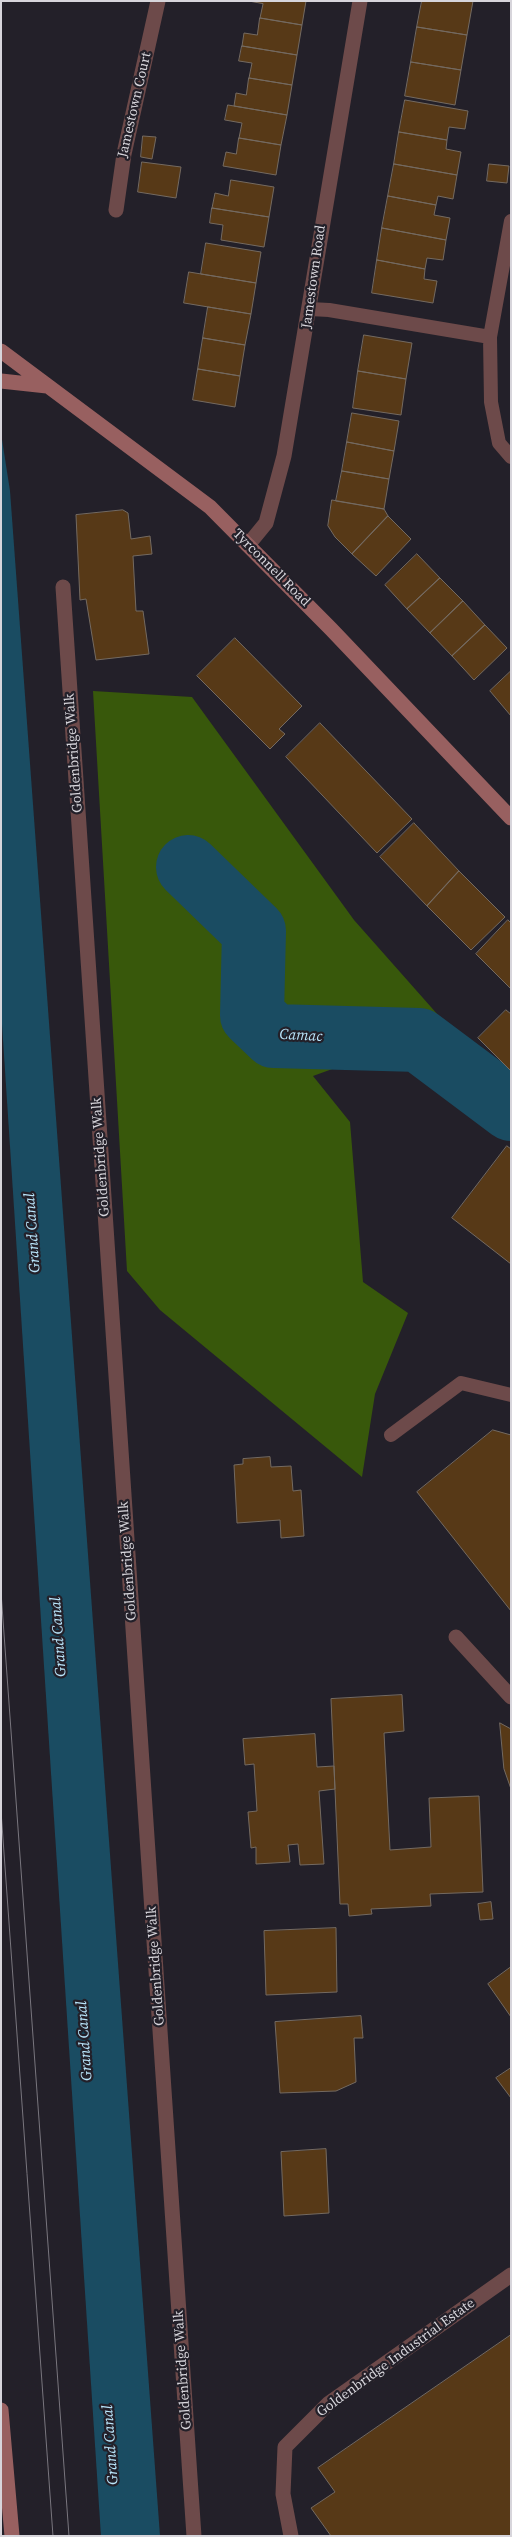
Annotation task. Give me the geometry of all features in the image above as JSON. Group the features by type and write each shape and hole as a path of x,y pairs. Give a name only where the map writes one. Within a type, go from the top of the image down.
{"main road":[{"name":"Tyrconnell Road","path":"2,351 150,460 210,507 511,818"},
{"path":"2,381 49,387"},
{"path":"1,2410 12,2536"}],"street":[{"name":"Jamestown Court","path":"116,210 124,154 158,1"},
{"name":"Jamestown Road","path":"248,545 266,523 284,456 310,309 320,231 360,1"},
{"name":"Goldenbridge Walk","path":"63,587 194,2536"},
{"path":"456,1637 511,1697"},
{"name":"Goldenbridge Industrial Estate","path":"291,2536 283,2494 285,2447 328,2404 511,2275"}],"lane":[{"path":"511,221 490,337 491,402 499,443 511,458"},
{"path":"310,309 329,310 490,337"},
{"path":"391,1435 461,1383 511,1395"}],"green space":[{"path":"93,691 192,697 354,920 469,1050 511,1086 511,1135 361,1034 346,1064 313,1076 350,1122 363,1282 408,1313 375,1394 362,1477 160,1310 127,1271"}],"water":[{"name":"Grand Canal","path":"1,433 10,491 160,2536 101,2536 1,1009"}],"building":[{"path":"249,1 306,1 302,25 260,18 263,4"},
{"path":"422,1 473,1 467,35 417,27"},
{"path":"260,18 302,25 297,55 242,46 244,33 257,35"},
{"path":"417,27 467,35 461,70 411,62"},
{"path":"242,46 297,55 292,85 249,78 252,63 239,61"},
{"path":"411,62 461,70 455,105 405,96"},
{"path":"249,78 292,85 287,115 234,106 236,93 246,95"},
{"path":"405,100 468,111 465,129 449,127 447,140 399,132"},
{"path":"228,105 287,115 281,145 239,138 242,123 225,120"},
{"path":"399,132 447,140 446,149 461,152 457,175 394,164"},
{"path":"143,136 156,137 152,159 141,157"},
{"path":"239,138 281,145 276,175 223,166 226,152 236,154"},
{"path":"142,162 181,167 176,198 138,192"},
{"path":"394,164 457,175 453,199 438,196 436,205 388,196"},
{"path":"489,164 509,166 507,183 487,181"},
{"path":"231,180 274,187 269,217 212,208 215,193 228,196"},
{"path":"388,196 436,205 434,215 450,218 446,240 382,228"},
{"path":"212,208 269,217 264,247 221,240 223,225 210,223"},
{"path":"382,228 446,240 443,260 427,258 425,269 377,260"},
{"path":"206,243 261,252 256,283 201,274"},
{"path":"377,260 425,269 424,279 437,281 433,303 372,293"},
{"path":"189,272 256,283 251,314 184,303"},
{"path":"208,307 251,314 245,345 203,338"},
{"path":"364,335 412,343 406,379 358,371"},
{"path":"203,338 245,345 240,376 198,369"},
{"path":"198,369 240,376 235,407 193,400"},
{"path":"358,371 406,379 401,415 353,408"},
{"path":"352,413 399,421 394,451 347,442"},
{"path":"347,442 394,451 389,479 342,471"},
{"path":"342,471 389,479 384,509 336,501"},
{"path":"332,500 384,509 388,516 352,554 335,537 328,526"},
{"path":"123,510 128,513 131,539 150,536 152,554 133,556 136,611 143,611 149,654 96,660 86,599 80,600 76,515"},
{"path":"388,516 411,539 376,576 352,554"},
{"path":"417,554 440,578 407,609 385,585"},
{"path":"440,578 463,601 430,633 407,609"},
{"path":"463,601 485,625 452,656 430,633"},
{"path":"485,625 507,648 474,680 452,656"},
{"path":"235,638 302,706 279,729 285,734 270,749 197,676"},
{"path":"511,671 511,716 490,691"},
{"path":"320,723 412,819 377,853 286,757"},
{"path":"414,823 459,871 427,906 380,857"},
{"path":"459,871 505,917 471,950 427,906"},
{"path":"508,920 511,923 511,989 476,954"},
{"path":"506,1010 511,1014 511,1071 478,1038"},
{"path":"507,1146 511,1149 511,1264 452,1218"},
{"path":"493,1430 511,1435 511,1611 417,1492"},
{"path":"270,1457 271,1467 291,1466 293,1491 301,1490 304,1536 281,1538 280,1520 237,1523 234,1465 243,1464 243,1459"},
{"path":"402,1695 404,1731 384,1733 390,1850 431,1847 429,1798 479,1796 483,1892 430,1894 431,1906 371,1909 372,1914 349,1916 348,1904 340,1904 331,1699"},
{"path":"500,1723 511,1729 511,1789 504,1769"},
{"path":"315,1734 317,1767 334,1766 335,1789 319,1791 324,1864 300,1865 298,1844 288,1845 290,1862 256,1864 256,1847 251,1848 248,1812 257,1811 254,1764 245,1765 243,1739"},
{"path":"491,1902 493,1919 480,1920 478,1904"},
{"path":"336,1928 337,1992 266,1995 264,1931"},
{"path":"511,1967 511,2017 488,1984"},
{"path":"361,2016 363,2038 354,2038 356,2082 336,2091 280,2093 275,2022"},
{"path":"511,2068 511,2098 496,2078"},
{"path":"326,2149 329,2213 284,2216 281,2152"},
{"path":"511,2335 511,2536 331,2536 311,2508 335,2492 318,2468"}],"waterway":[{"name":"Camac","path":"188,867 254,931 252,1015 274,1036 419,1040 511,1109"}],"tram line":[{"path":"1,1592 69,2536"},
{"path":"1,1811 53,2536"}]}
